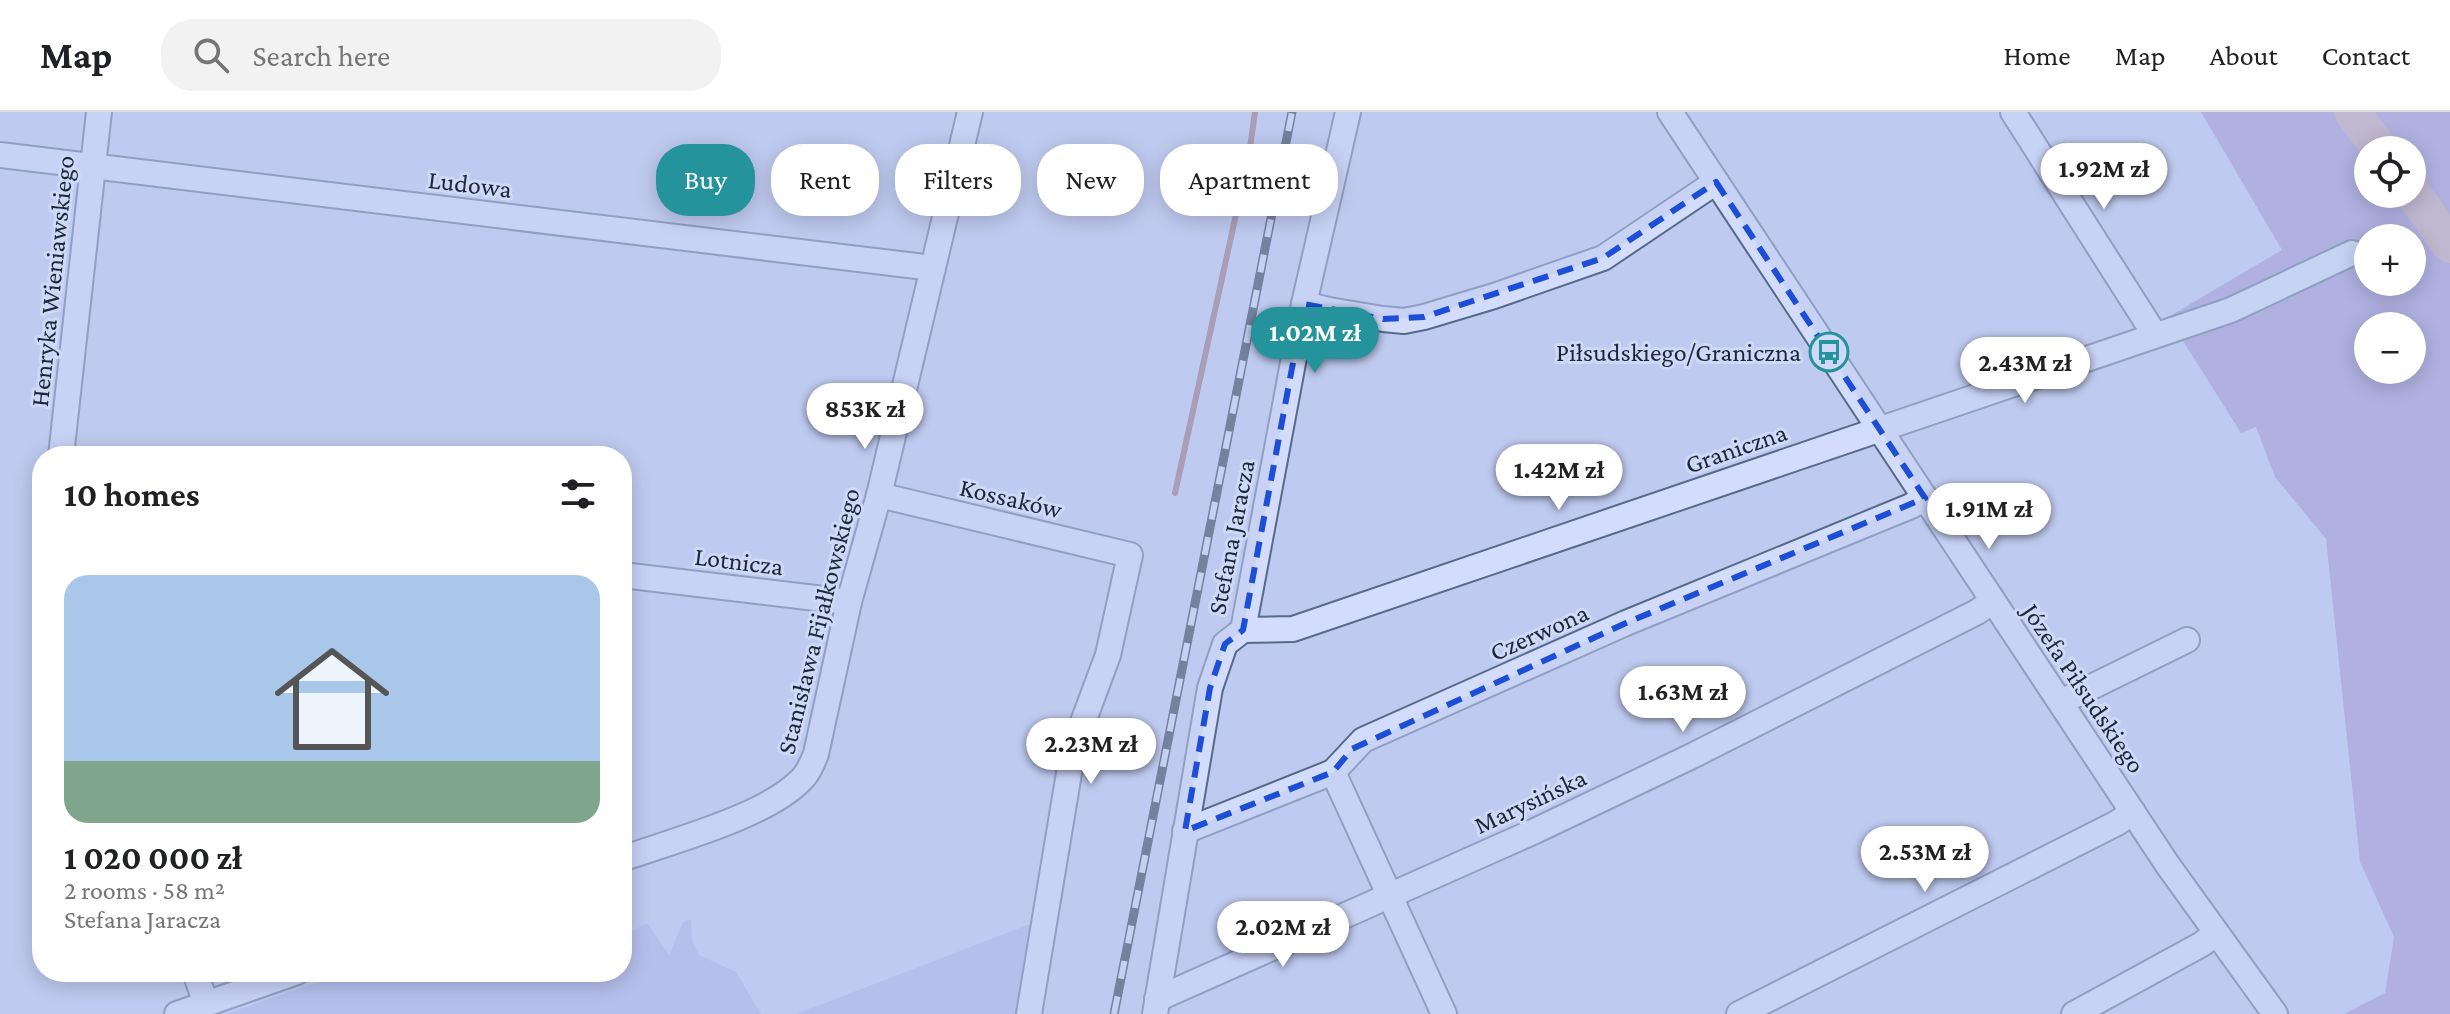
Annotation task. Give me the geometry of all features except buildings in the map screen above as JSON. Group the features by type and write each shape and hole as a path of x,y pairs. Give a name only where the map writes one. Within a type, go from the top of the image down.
{"street":[{"name":"Henryka Wieniawskiego","path":"62,446 99,112"},
{"name":"Stanisława Fijałkowskiego","path":"632,855 732,820 773,801 805,776 816,754 849,602 879,495 970,112"},
{"name":"Stefana Jaracza","path":"1156,1006 1210,688 1225,644 1243,630 1304,304 1348,112"},
{"name":"Józefa Piłsudskiego","path":"1670,112 2133,812 2275,1014"},
{"path":"2013,112 2155,335"},
{"name":"Ludowa","path":"0,155 933,268"},
{"path":"1304,304 1383,319 1404,321 1424,317 1603,258 1716,182"},
{"name":"Graniczna","path":"1243,630 1293,629 2231,310 2352,253"},
{"name":"Kossaków","path":"879,495 1130,555 1108,655 1073,749 1029,1014"},
{"name":"Czerwona","path":"1185,831 1333,772 1363,740 1626,623 1925,498"},
{"name":"Lotnicza","path":"632,576 849,602"},
{"name":"Marysińska","path":"1156,1006 1692,756 1977,612 1993,601"},
{"path":"2061,702 2187,640"},
{"path":"1333,772 1444,1014"},
{"path":"1739,1014 2117,823 2133,812"},
{"path":"2074,1014 2202,944 2216,933"},
{"path":"198,982 206,1004"},
{"path":"177,1014 269,982"}],"highlighted area":[{"path":"1716,182 1925,498 1626,623 1352,749 1333,772 1185,831 1210,688 1225,644 1243,630 1304,304 1383,319 1424,317 1603,258"}],"shaded area":[{"path":"2201,112 2450,112 2450,1014 2344,1014 2385,993 2394,937 2360,862 2326,539 2275,477 2256,427 2241,433 2168,317 2282,250"},
{"path":"691,919 692,941 699,955 736,972 761,1014 225,1014 319,982 632,982 632,931 647,923 669,955 683,922"},
{"path":"1035,922 1018,1014 796,1014 864,988"}],"waterway":[{"path":"1175,493 1249,155 1255,112"},
{"path":"2352,112 2370,136"},
{"path":"2423,208 2450,245"}],"railway":[{"path":"1114,1014 1292,112"}],"place":[{"name":"Piłsudskiego/Graniczna","path":"1829,352"}]}
